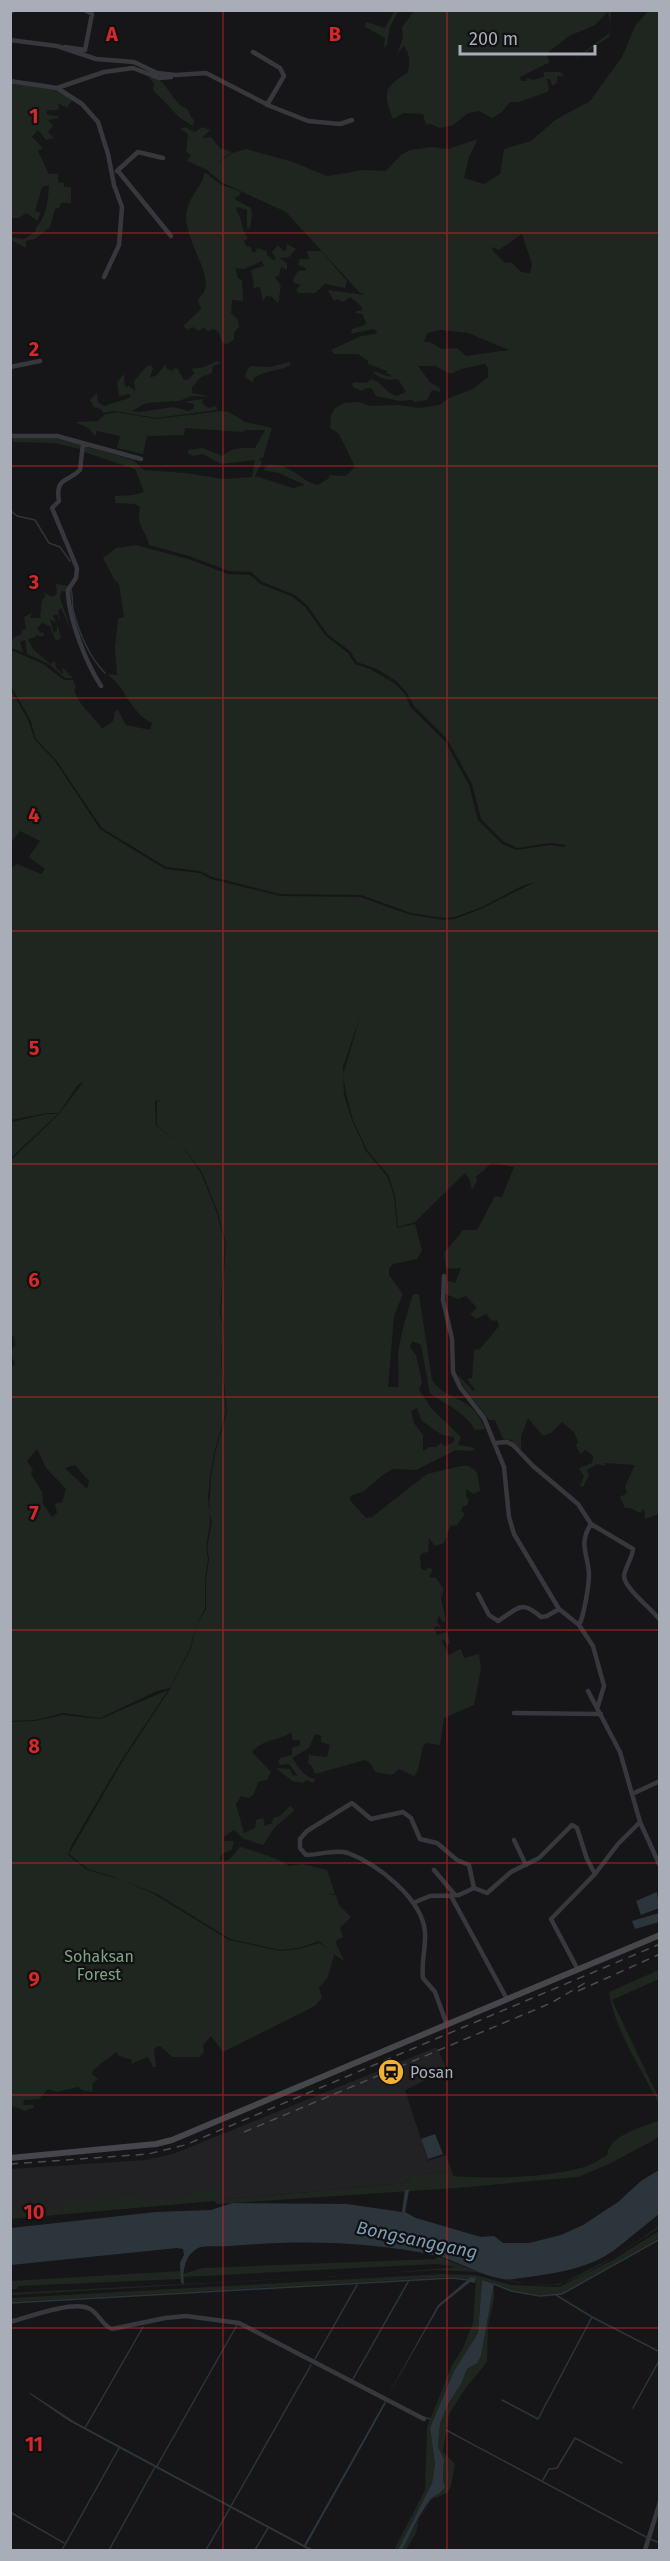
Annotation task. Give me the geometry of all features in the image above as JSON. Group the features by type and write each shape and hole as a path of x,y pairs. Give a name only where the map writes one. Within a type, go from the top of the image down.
{"main road":[{"path":"10,2158 156,2144 172,2140 660,1935"}],"street":[{"path":"10,40 85,50 92,14 85,10"},
{"path":"57,46 88,57 134,62 157,73 176,75"},
{"path":"253,52 280,68 284,76 267,105"},
{"path":"57,88 104,72 126,68 140,69 159,78 206,73 267,105 315,123 340,124 352,120"},
{"path":"10,81 57,88 82,104 98,122 122,207 119,245 104,277"},
{"path":"112,174 138,152 163,158"},
{"path":"118,171 171,236"},
{"path":"10,367 40,361"},
{"path":"10,436 57,436 83,448 141,459"},
{"path":"83,448 80,470 62,481 58,488 59,501 52,508 77,568 75,581 68,590 71,612 92,674 101,686"},
{"path":"444,1276 443,1300 452,1339 453,1372 460,1387 484,1418 495,1443 504,1467 509,1517 514,1534 560,1609 579,1625 588,1637 604,1686 598,1706"},
{"path":"495,1443 507,1442 513,1445 533,1466 578,1504 591,1524 633,1549 624,1580 660,1620"},
{"path":"579,1625 584,1616 589,1575 583,1541 591,1524"},
{"path":"478,1594 489,1616 498,1620 523,1606 530,1606 542,1617 560,1609"},
{"path":"588,1690 620,1752 640,1822 660,1866"},
{"path":"514,1713 602,1714"},
{"path":"632,1794 660,1781"},
{"path":"447,2025 435,1992 423,1978 425,1932 413,1903 390,1876 349,1854 335,1852 306,1855 300,1848 302,1835 352,1803 371,1819 403,1812 411,1818 420,1839 437,1843 457,1860 469,1865 474,1888"},
{"path":"578,1970 551,1919 595,1874 618,1844 640,1822"},
{"path":"413,1903 430,1896 453,1896 474,1888 487,1893 511,1872 538,1858 562,1833 575,1825 590,1867 595,1874"},
{"path":"514,1840 526,1865"},
{"path":"434,1870 453,1896 507,1999"},
{"path":"10,2322 49,2310 86,2307 94,2312 105,2326 112,2329 186,2316 239,2323 424,2419"},
{"path":"645,2550 660,2502"}],"shaded area":[{"path":"437,2047 447,2070 405,2090 428,2161 446,2155 452,2171 412,2176 406,2183 220,2200 11,2213 11,2169 145,2160 173,2154"}],"green space":[{"path":"394,11 398,12 390,27 387,45 384,48 385,38 365,27 366,22 385,28"},
{"path":"414,11 611,11 609,37 571,62 609,33 608,12 595,25 569,36 546,54 550,62 520,77 521,81 526,81 527,78 533,80 544,77 544,72 560,72 564,76 557,76 557,83 552,86 550,79 547,79 549,89 547,92 519,102 510,102 502,112 492,118 479,111 468,113 453,125 440,128 430,124 426,125 423,114 404,113 393,119 388,103 389,87 407,73 409,55 404,46 397,54 403,38 402,27"},
{"name":"Sohaksan Forest","path":"648,11 659,11 659,1514 645,1519 644,1509 640,1513 625,1508 620,1497 627,1493 625,1486 635,1465 597,1464 587,1470 589,1475 583,1487 580,1486 584,1476 579,1468 592,1463 593,1456 586,1450 580,1454 574,1432 562,1422 551,1433 543,1436 528,1418 521,1437 521,1450 511,1440 503,1439 495,1420 489,1420 457,1378 459,1376 473,1391 475,1390 467,1379 472,1378 474,1350 480,1349 499,1326 497,1320 492,1321 486,1314 476,1319 470,1314 477,1308 466,1296 458,1299 445,1294 445,1280 455,1283 461,1268 446,1269 444,1253 463,1230 477,1230 495,1196 502,1197 514,1167 492,1163 476,1177 477,1181 472,1190 465,1173 415,1222 398,1227 395,1196 389,1176 367,1150 353,1120 343,1077 344,1095 352,1120 366,1151 387,1176 394,1196 397,1228 415,1224 422,1250 417,1259 393,1264 389,1269 389,1275 403,1294 394,1316 388,1387 398,1387 400,1341 413,1294 419,1294 432,1380 438,1388 473,1410 485,1429 475,1430 461,1414 430,1394 421,1345 412,1341 410,1347 416,1355 422,1382 419,1390 432,1409 461,1437 458,1445 475,1449 472,1451 456,1450 416,1470 394,1469 384,1474 364,1491 350,1496 350,1500 366,1518 372,1517 427,1474 461,1466 469,1466 477,1472 480,1491 474,1494 466,1489 466,1497 469,1499 467,1506 463,1506 461,1511 465,1514 457,1525 450,1526 444,1543 435,1546 429,1538 428,1552 420,1556 421,1568 425,1571 428,1568 433,1569 429,1577 436,1578 444,1589 441,1598 446,1621 442,1622 439,1615 437,1621 441,1629 437,1626 434,1628 437,1635 447,1632 450,1643 447,1645 444,1639 442,1641 448,1655 461,1649 464,1658 479,1654 481,1669 474,1705 444,1718 440,1745 427,1743 423,1746 418,1770 414,1776 399,1769 392,1775 375,1772 371,1764 365,1760 315,1774 308,1763 309,1755 327,1757 330,1745 321,1742 321,1736 315,1734 309,1748 292,1758 305,1774 316,1779 313,1783 307,1780 303,1783 292,1781 276,1768 290,1769 292,1775 298,1776 289,1764 281,1765 278,1762 280,1758 292,1755 292,1748 300,1745 300,1740 293,1740 291,1733 265,1742 252,1752 271,1772 267,1780 258,1782 254,1794 249,1798 241,1796 236,1804 244,1833 255,1828 256,1820 263,1818 265,1826 272,1823 273,1818 280,1816 290,1806 295,1810 275,1827 263,1845 244,1839 234,1830 225,1836 223,1841 234,1841 232,1850 223,1853 220,1858 222,1861 229,1860 240,1847 259,1852 289,1866 302,1864 327,1870 335,1894 326,1894 336,1895 339,1905 351,1917 340,1928 343,1937 336,1943 344,1961 332,1953 334,1955 328,1977 319,1988 322,1998 315,2006 223,2052 211,2036 203,2045 204,2052 199,2057 172,2057 160,2046 156,2047 154,2049 156,2067 153,2067 148,2057 131,2064 132,2060 119,2056 116,2052 93,2070 92,2074 98,2079 92,2084 93,2092 78,2087 57,2092 48,2089 39,2099 24,2100 23,2105 34,2105 33,2108 25,2111 12,2106 11,2109 11,1722 35,1721 63,1715 100,1719 168,1690 121,1761 72,1844 68,1855 87,1870 121,1880 88,1869 69,1854 122,1762 170,1689 191,1648 196,1626 190,1648 170,1688 157,1691 100,1718 63,1713 35,1720 11,1721 10,1370 15,1363 10,1353 15,1345 14,1337 10,1335 11,1160 59,1114 84,1081 78,1085 59,1113 11,1120 11,868 17,864 41,874 45,869 29,857 40,841 20,831 11,843 11,690 28,720 35,740 55,761 100,829 165,869 200,873 211,879 280,896 360,897 411,915 444,920 455,919 483,908 535,882 522,886 482,907 455,917 444,918 411,913 361,895 280,894 212,877 200,871 166,867 102,828 56,760 36,739 30,719 12,688 11,650 43,664 64,680 73,680 79,701 102,729 113,721 115,711 118,710 126,725 150,730 152,723 138,713 119,686 107,674 117,675 115,648 118,619 124,617 119,584 103,558 116,548 136,545 188,559 228,574 250,575 261,584 293,597 305,607 326,636 348,653 355,664 370,669 394,683 405,694 411,708 445,741 469,785 478,820 502,844 517,850 566,845 550,843 517,848 504,842 481,819 472,784 447,739 414,706 407,693 396,681 377,669 357,662 350,651 328,635 307,605 295,595 262,582 251,572 229,571 189,556 149,545 140,523 140,507 135,504 115,503 115,496 144,492 135,469 84,452 84,446 133,460 144,470 224,479 252,477 255,460 221,464 203,454 193,456 188,453 188,450 202,448 223,456 241,448 255,448 265,430 242,432 185,428 184,435 147,436 143,454 117,448 120,436 97,431 95,436 88,428 75,422 98,421 104,415 116,412 156,419 229,412 245,422 272,428 263,458 259,459 262,462 255,476 293,488 305,485 279,473 263,470 267,465 276,465 289,469 318,485 329,478 329,475 346,476 355,467 339,434 330,428 331,415 335,408 344,403 359,402 370,406 398,405 419,408 439,405 449,398 473,389 488,377 488,368 485,364 453,373 448,373 435,366 418,366 430,382 440,388 440,392 432,390 427,400 400,401 376,396 371,388 362,391 353,387 354,382 367,383 371,379 396,396 406,392 398,379 381,378 373,371 390,377 391,375 386,373 387,371 368,364 368,361 358,354 334,354 331,350 361,336 376,334 377,331 373,329 351,334 352,329 365,325 362,314 355,313 362,311 362,307 350,297 343,302 337,299 334,301 328,290 365,295 359,292 286,212 221,182 207,170 187,161 191,155 186,152 188,134 180,129 185,127 195,132 202,127 210,130 202,138 211,137 220,148 232,152 209,169 232,153 246,149 293,162 327,176 364,170 386,171 401,155 410,150 432,147 448,149 478,139 469,157 464,178 484,184 500,174 504,149 531,141 555,120 590,101 622,57 635,26","holes":["522,234 532,264 530,273 521,272 511,262 505,263 492,250 493,247 499,250","440,330 468,333 509,350 466,356 457,348 442,349 430,342 424,342 427,333","360,1017 343,1074 343,1067","160,1100 157,1102 157,1126 181,1144 156,1126 155,1101","181,1144 202,1172 218,1213 226,1244 221,1313 224,1325 222,1361 227,1412 215,1453 209,1511 208,1496 214,1453 226,1412 221,1361 223,1325 220,1313 225,1244 217,1213 201,1173","417,1408 422,1421 442,1435 454,1437 454,1442 445,1446 441,1443 423,1451 423,1435 414,1423 411,1411","37,1449 46,1468 66,1489 62,1502 55,1504 57,1513 52,1517 43,1504 42,1492 31,1474 33,1470 27,1461","75,1465 89,1481 87,1489 65,1468","209,1513 212,1522 207,1547 209,1559 206,1609 196,1626 205,1608 205,1580 208,1559 206,1547 210,1523","126,1882 157,1894 230,1939 280,1950 299,1948 319,1941 327,1948 319,1943 299,1949 280,1951 229,1940 154,1894"]},
{"path":"151,75 161,81 177,102 186,108 194,120 193,126 180,118 153,90 154,83 149,78"},
{"path":"11,82 55,90 73,99 67,108 58,103 57,110 46,112 48,115 58,116 58,118 48,120 53,126 48,132 54,138 46,140 38,130 32,137 43,148 38,151 49,174 58,174 58,182 64,183 64,187 71,187 71,203 61,203 59,208 55,209 50,227 35,239 26,241 26,248 11,240 11,237 24,239 36,231 46,208 49,185 42,187 35,211 41,213 37,221 27,213 18,218 11,218"},
{"path":"205,172 220,184 241,192 235,197 236,200 251,208 250,229 247,228 247,210 237,207 236,210 248,238 244,241 246,246 251,247 252,252 256,252 257,248 267,251 267,255 273,260 276,259 272,252 278,245 283,251 286,251 287,244 296,249 289,257 279,258 287,263 287,270 281,267 279,276 275,277 281,286 278,303 272,297 266,296 263,301 260,287 253,288 251,270 264,266 262,261 244,269 235,268 238,278 242,280 243,301 232,300 231,313 238,320 239,327 234,333 234,340 227,344 222,342 219,333 214,329 208,331 204,328 198,331 193,327 188,330 183,326 201,309 198,301 204,292 206,282 190,237 186,218 188,205"},
{"path":"307,251 321,251 347,281 345,288 325,284 315,293 298,293 296,290 301,285 294,283 293,279 298,271 306,270 298,265 300,259 309,259"},
{"path":"217,361 221,363 213,366 212,373 201,377 192,387 192,393 212,397 192,396 179,401 146,403 132,411 173,407 189,411 194,408 194,404 184,402 203,399 202,403 208,408 216,406 217,410 156,418 115,411 103,413 101,409 94,407 90,400 97,393 98,402 104,406 129,398 131,396 129,394 119,396 117,382 124,374 125,387 129,386 135,391 134,381 147,366 151,365 153,368 150,377 156,376 166,364 166,368 172,371 174,368 178,369 184,380 187,380 195,373 191,369 204,367"},
{"path":"289,362 291,365 257,376 253,379 254,383 245,377 250,366 270,367"},
{"path":"13,438 53,438 80,444 80,449 54,443 13,442"},
{"path":"56,584 69,586 67,592 61,591 60,598 72,633 61,608 58,611 61,623 57,614 53,616 56,622 50,620 54,633 57,631 57,624 61,638 56,641 50,626 42,623 37,628 40,633 43,632 44,636 37,634 28,639 33,649 50,664 55,661 56,668 63,674 62,667 73,678 65,678 49,664 27,654 25,640 20,642 23,652 11,648 14,638 26,629 24,617 32,613 30,618 40,618 42,600 46,596 43,592 52,597 57,594"},
{"path":"47,1114 58,1114 11,1158 11,1122"},
{"path":"659,1970 659,1979 612,2000 659,2099 659,2104 623,2035 609,1992"},
{"path":"659,2120 659,2136 654,2140 607,2165 578,2177 456,2188 217,2204 214,2201 11,2219 11,2212 64,2209 62,2201 136,2196 137,2200 174,2199 217,2188 220,2200 406,2183 412,2176 452,2171 453,2176 485,2177 550,2174 591,2164 607,2155 609,2148 620,2137"},
{"path":"659,2226 659,2228 615,2256 636,2242"},
{"path":"659,2231 659,2238 562,2294 541,2295 511,2291 482,2280 478,2333 456,2368 430,2428 435,2466 432,2483 398,2550 394,2550 425,2490 427,2427 452,2365 463,2348 473,2323 476,2280 452,2277 11,2302 11,2298 443,2274 475,2275 512,2285 559,2287 613,2260"},
{"path":"437,2256 479,2272 527,2283 518,2283 476,2272 437,2270 389,2273 457,2267 436,2264 183,2277 183,2274 202,2268 436,2259"},
{"path":"615,2256 581,2276 566,2282"},
{"path":"181,2271 181,2279 18,2286 17,2289 11,2289 11,2281"},
{"path":"319,2277 11,2295 11,2293"},
{"path":"494,2284 494,2299 488,2326 487,2362 465,2389 449,2414 443,2452 455,2464 451,2486 447,2493 433,2499 420,2518 432,2500 445,2485 443,2480 444,2459 438,2447 440,2424 467,2369 481,2356"},
{"path":"419,2519 416,2533 406,2550 402,2550 411,2533"}],"water":[{"path":"657,1892 659,1908 641,1915 636,1901"},
{"path":"659,1913 659,1922 635,1929 632,1921"},
{"path":"435,2134 443,2154 428,2159 421,2139"},
{"name":"Bongsanggang","path":"659,2170 659,2214 617,2248 606,2256 581,2267 514,2279 496,2278 445,2258 412,2251 334,2243 281,2243 198,2248 185,2264 184,2284 181,2283 180,2263 184,2255 183,2249 177,2248 11,2265 11,2228 156,2212 211,2210 232,2203 347,2204 402,2212 405,2190 409,2190 405,2212 416,2218 481,2237 494,2236 503,2243 529,2243 561,2235 583,2225 618,2202 641,2181"},
{"path":"471,2277 476,2278 475,2283 470,2282 439,2307 386,2399 438,2305"},
{"path":"482,2280 494,2284 481,2356 477,2363 467,2369 440,2424 438,2447 444,2459 445,2487 430,2500 402,2550 398,2550 432,2483 435,2465 430,2428 454,2371 478,2333"},
{"path":"29,2392 75,2422 304,2545 385,2401 386,2403 306,2546 314,2550 309,2550 69,2421"}],"waterway":[{"path":"10,510 17,516 35,520 49,543 60,547 70,561"},
{"path":"71,590 73,609 81,635 89,652 105,673"},
{"path":"494,2284 511,2291 540,2296 562,2294 660,2239"},
{"path":"10,2303 452,2278 468,2280"},
{"path":"353,2379 408,2282"},
{"path":"315,2359 357,2285"},
{"path":"556,2295 592,2317 660,2352"},
{"path":"502,2400 538,2419 592,2317"},
{"path":"157,2466 237,2325"},
{"path":"85,2428 143,2327"},
{"path":"633,2408 660,2359"},
{"path":"231,2506 311,2365"},
{"path":"420,2416 430,2419"},
{"path":"446,2430 646,2537"},
{"path":"543,2480 549,2469 557,2468 575,2438 622,2463"},
{"path":"62,2550 119,2448"},
{"path":"109,2550 155,2467"},
{"path":"206,2550 230,2508"},
{"path":"10,2512 64,2543"},
{"path":"255,2550 268,2528"},
{"path":"650,2539 660,2543"}],"railway":[{"path":"10,2164 148,2154 185,2145 660,1944"},
{"path":"578,1991 660,1954"},
{"path":"244,2132 551,2003 585,1983"}],"place":[{"name":"Posan","path":"391,2072"}]}
